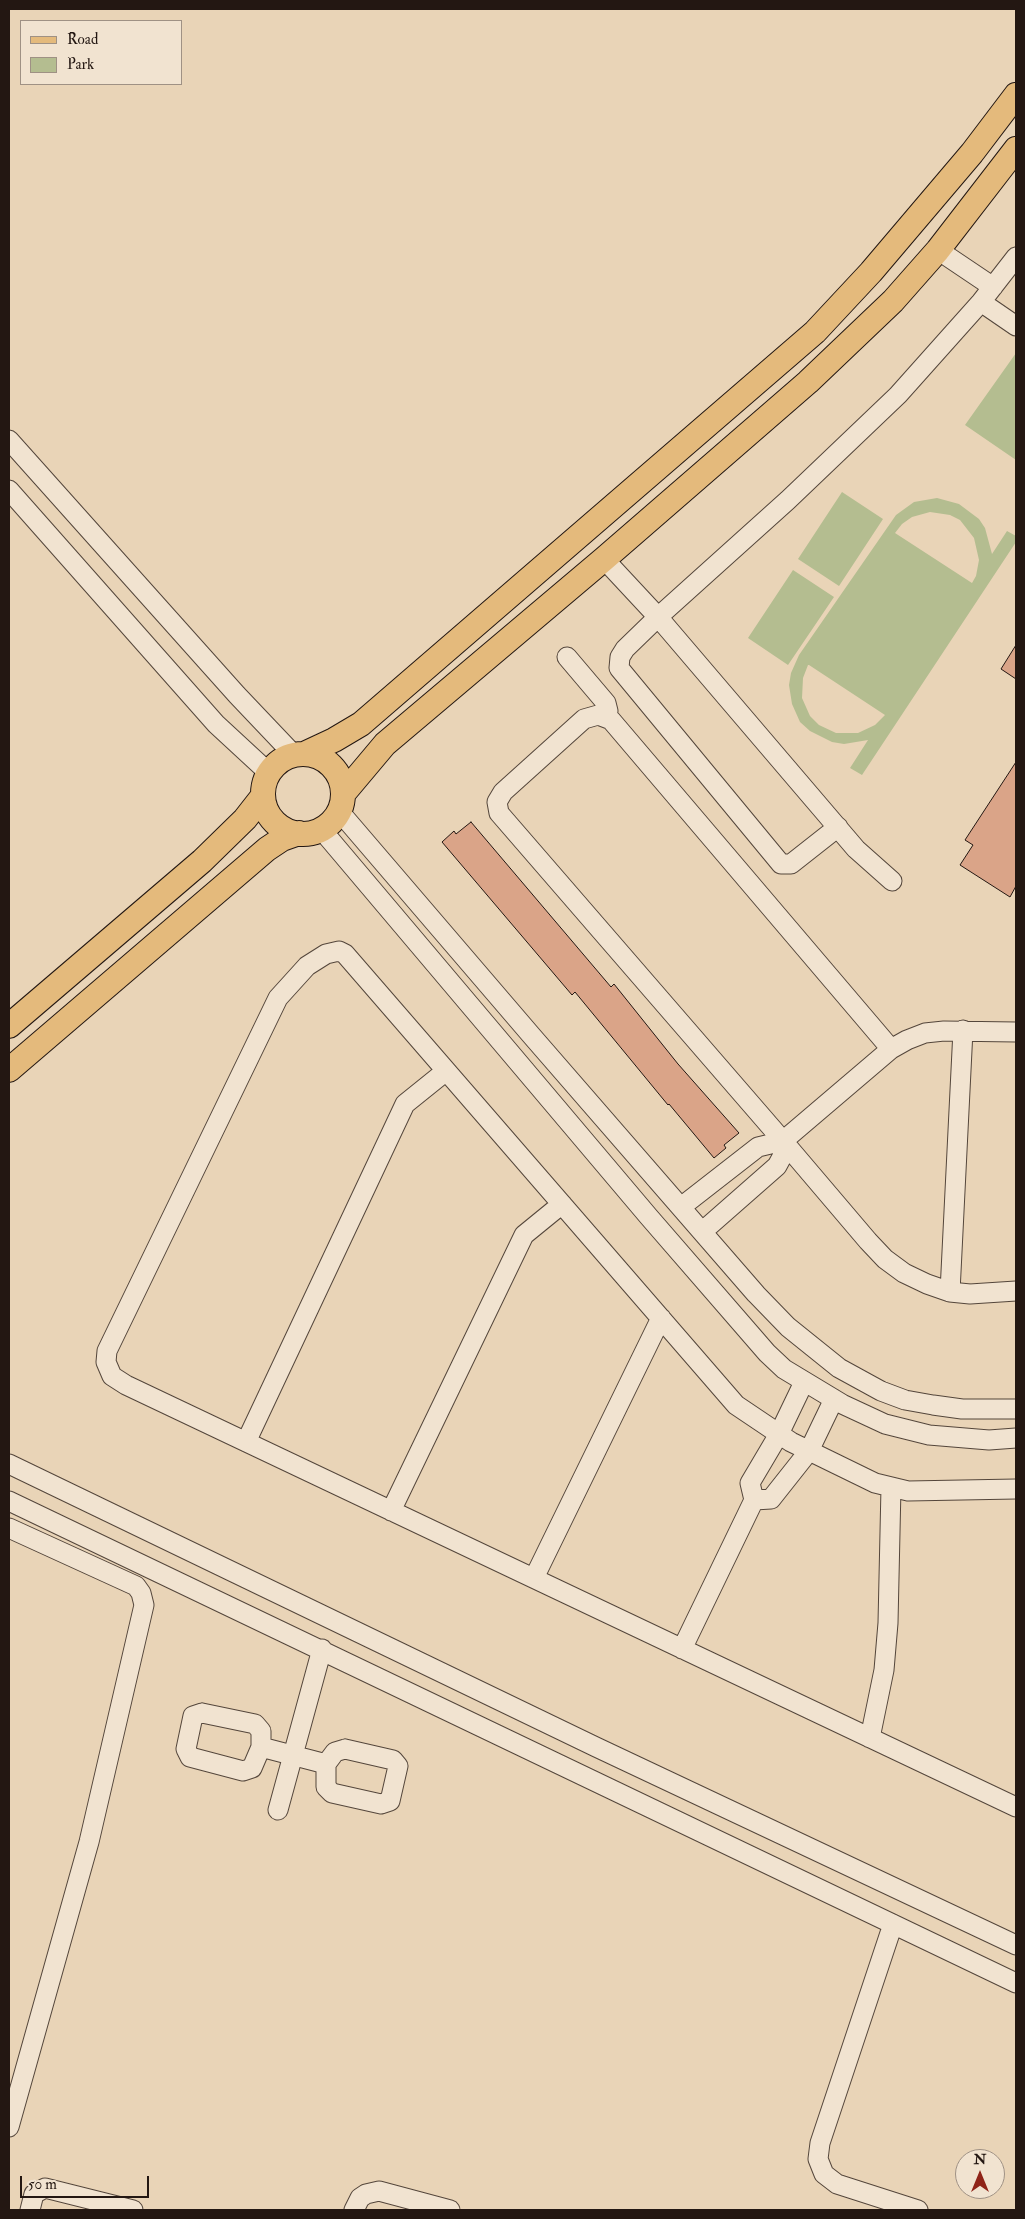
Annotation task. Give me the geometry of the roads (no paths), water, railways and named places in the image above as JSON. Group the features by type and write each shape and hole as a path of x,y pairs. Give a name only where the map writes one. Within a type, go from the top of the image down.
{"main road":[{"path":"310,831 288,830 278,825 266,807 263,796 264,784 276,765 334,740 361,724 815,332 871,272 972,153 1016,95"},
{"path":"9,1070 267,849 282,839 310,831 335,818 341,802 385,744 604,559 808,382 892,301 938,250 1016,149"},
{"path":"299,754 316,756 327,762 336,771 341,782 341,802"},
{"path":"9,1026 202,860 245,819 263,796"}],"street":[{"path":"938,250 993,287"},
{"path":"838,827 805,855 789,865 781,864 767,850 620,668 619,660 625,649 658,617 788,500 891,401 981,302 1016,257"},
{"path":"981,302 1016,326"},
{"path":"9,440 237,695 299,754"},
{"path":"9,490 216,724 269,774"},
{"path":"604,559 658,617 856,849 892,881"},
{"path":"92,584 118,562"},
{"path":"567,658 606,703 608,711 605,717"},
{"path":"891,1049 616,724 598,715 584,719 499,796 497,802 499,813 885,1259 919,1281 950,1292 970,1294 1016,1291"},
{"path":"341,802 531,1035 756,1294 788,1327 857,1380 905,1400 970,1409 1016,1409"},
{"path":"310,831 509,1050 767,1353 784,1369 834,1399 885,1424 906,1430 959,1438 989,1440 1016,1438"},
{"path":"1016,1489 908,1491 876,1482 808,1451 736,1405 346,954 340,951 326,954 307,966 278,998 107,1351 106,1362 112,1376 126,1385 1016,1807"},
{"path":"950,1292 963,1030"},
{"path":"681,1207 758,1147 783,1141 891,1049 907,1040 925,1034 963,1030 1016,1032"},
{"path":"509,1050 531,1035"},
{"path":"246,1442 406,1104 446,1071"},
{"path":"703,1231 777,1166 783,1155 783,1141"},
{"path":"391,1511 524,1235 562,1204"},
{"path":"534,1578 661,1318"},
{"path":"682,1649 754,1500 750,1483 779,1434 804,1382"},
{"path":"754,1500 771,1499 808,1451 834,1399"},
{"path":"9,1464 596,1747 1016,1946"},
{"path":"870,1738 884,1670 888,1623 891,1486"},
{"path":"9,1501 1016,1983"},
{"path":"9,1528 136,1586 141,1593 144,1605 89,1842 9,2127"},
{"path":"278,1810 322,1650"},
{"path":"260,1747 326,1764"},
{"path":"893,1924 820,2143 818,2159 824,2174 837,2184 918,2210"},
{"path":"30,2210 34,2194 38,2190 51,2188 133,2210"},
{"path":"354,2210 360,2198 366,2194 379,2191 450,2210"}]}
